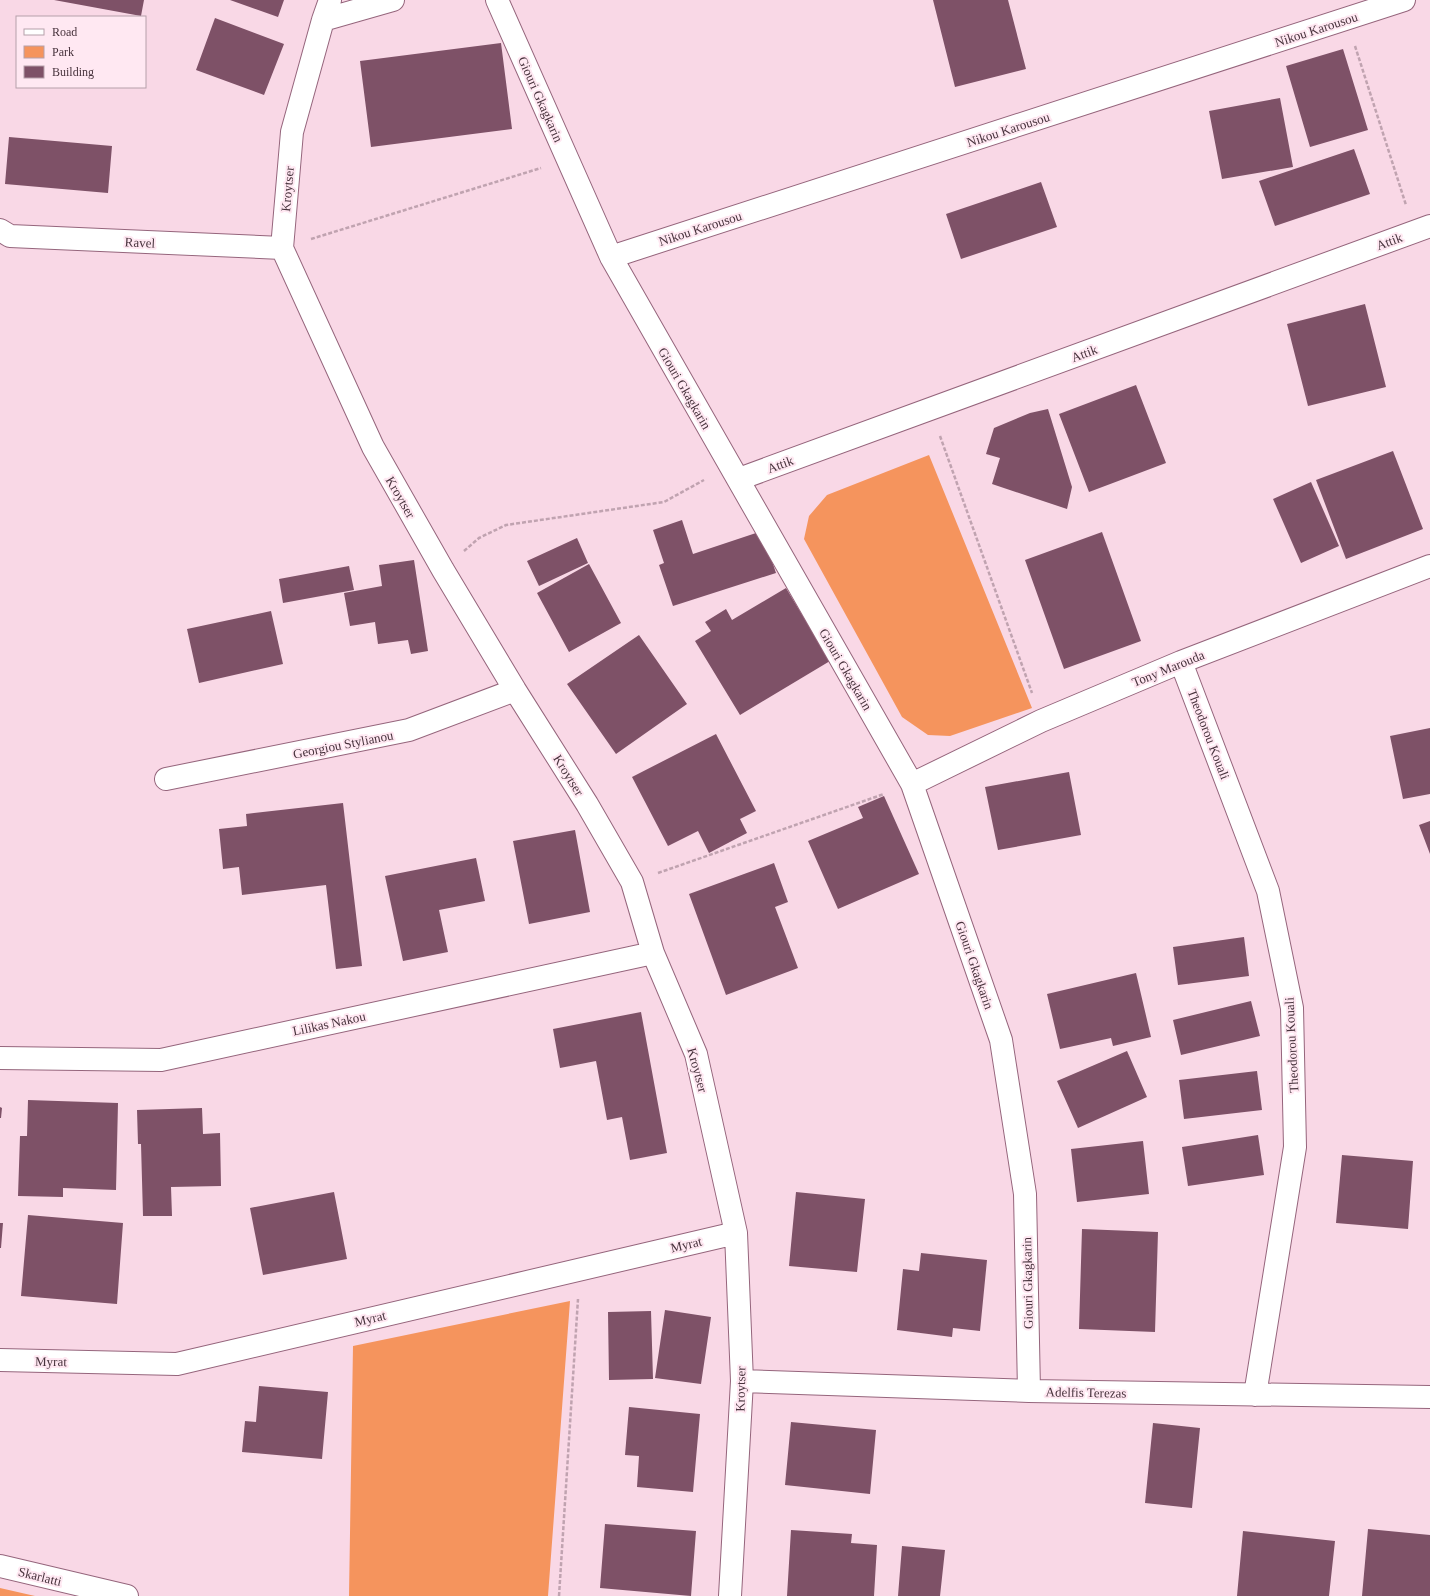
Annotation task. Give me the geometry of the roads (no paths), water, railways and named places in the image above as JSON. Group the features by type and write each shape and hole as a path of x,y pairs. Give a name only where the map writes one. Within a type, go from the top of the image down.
{"street":[{"path":"327,10 393,0"},
{"name":"Giouri Gkagkarin","path":"497,0 611,257 912,784 1001,1040 1025,1194 1029,1391"},
{"name":"Nikou Karousou","path":"611,257 1404,0"},
{"name":"Kroytser","path":"327,10 292,132 282,248 372,447 515,690 588,804 632,882 654,953 696,1054 736,1233 742,1381 730,1596"},
{"name":"Attik","path":"734,473 931,409 1422,229"},
{"name":"Ravel","path":"0,230 10,236 282,248"},
{"name":"Tony Marouda","path":"912,784 1041,721 1181,662 1430,566"},
{"name":"Theodorou Kouali","path":"1181,662 1268,891 1292,1008 1295,1147 1255,1395"},
{"name":"Georgiou Stylianou","path":"166,779 408,730 515,690"},
{"name":"Lilikas Nakou","path":"0,1058 161,1060 654,953"},
{"name":"Myrat","path":"0,1360 177,1364 736,1233"},
{"name":"Adelfis Terezas","path":"742,1381 1029,1391 1430,1397"},
{"name":"Skarlatti","path":"0,1566 105,1594 127,1596"}]}
